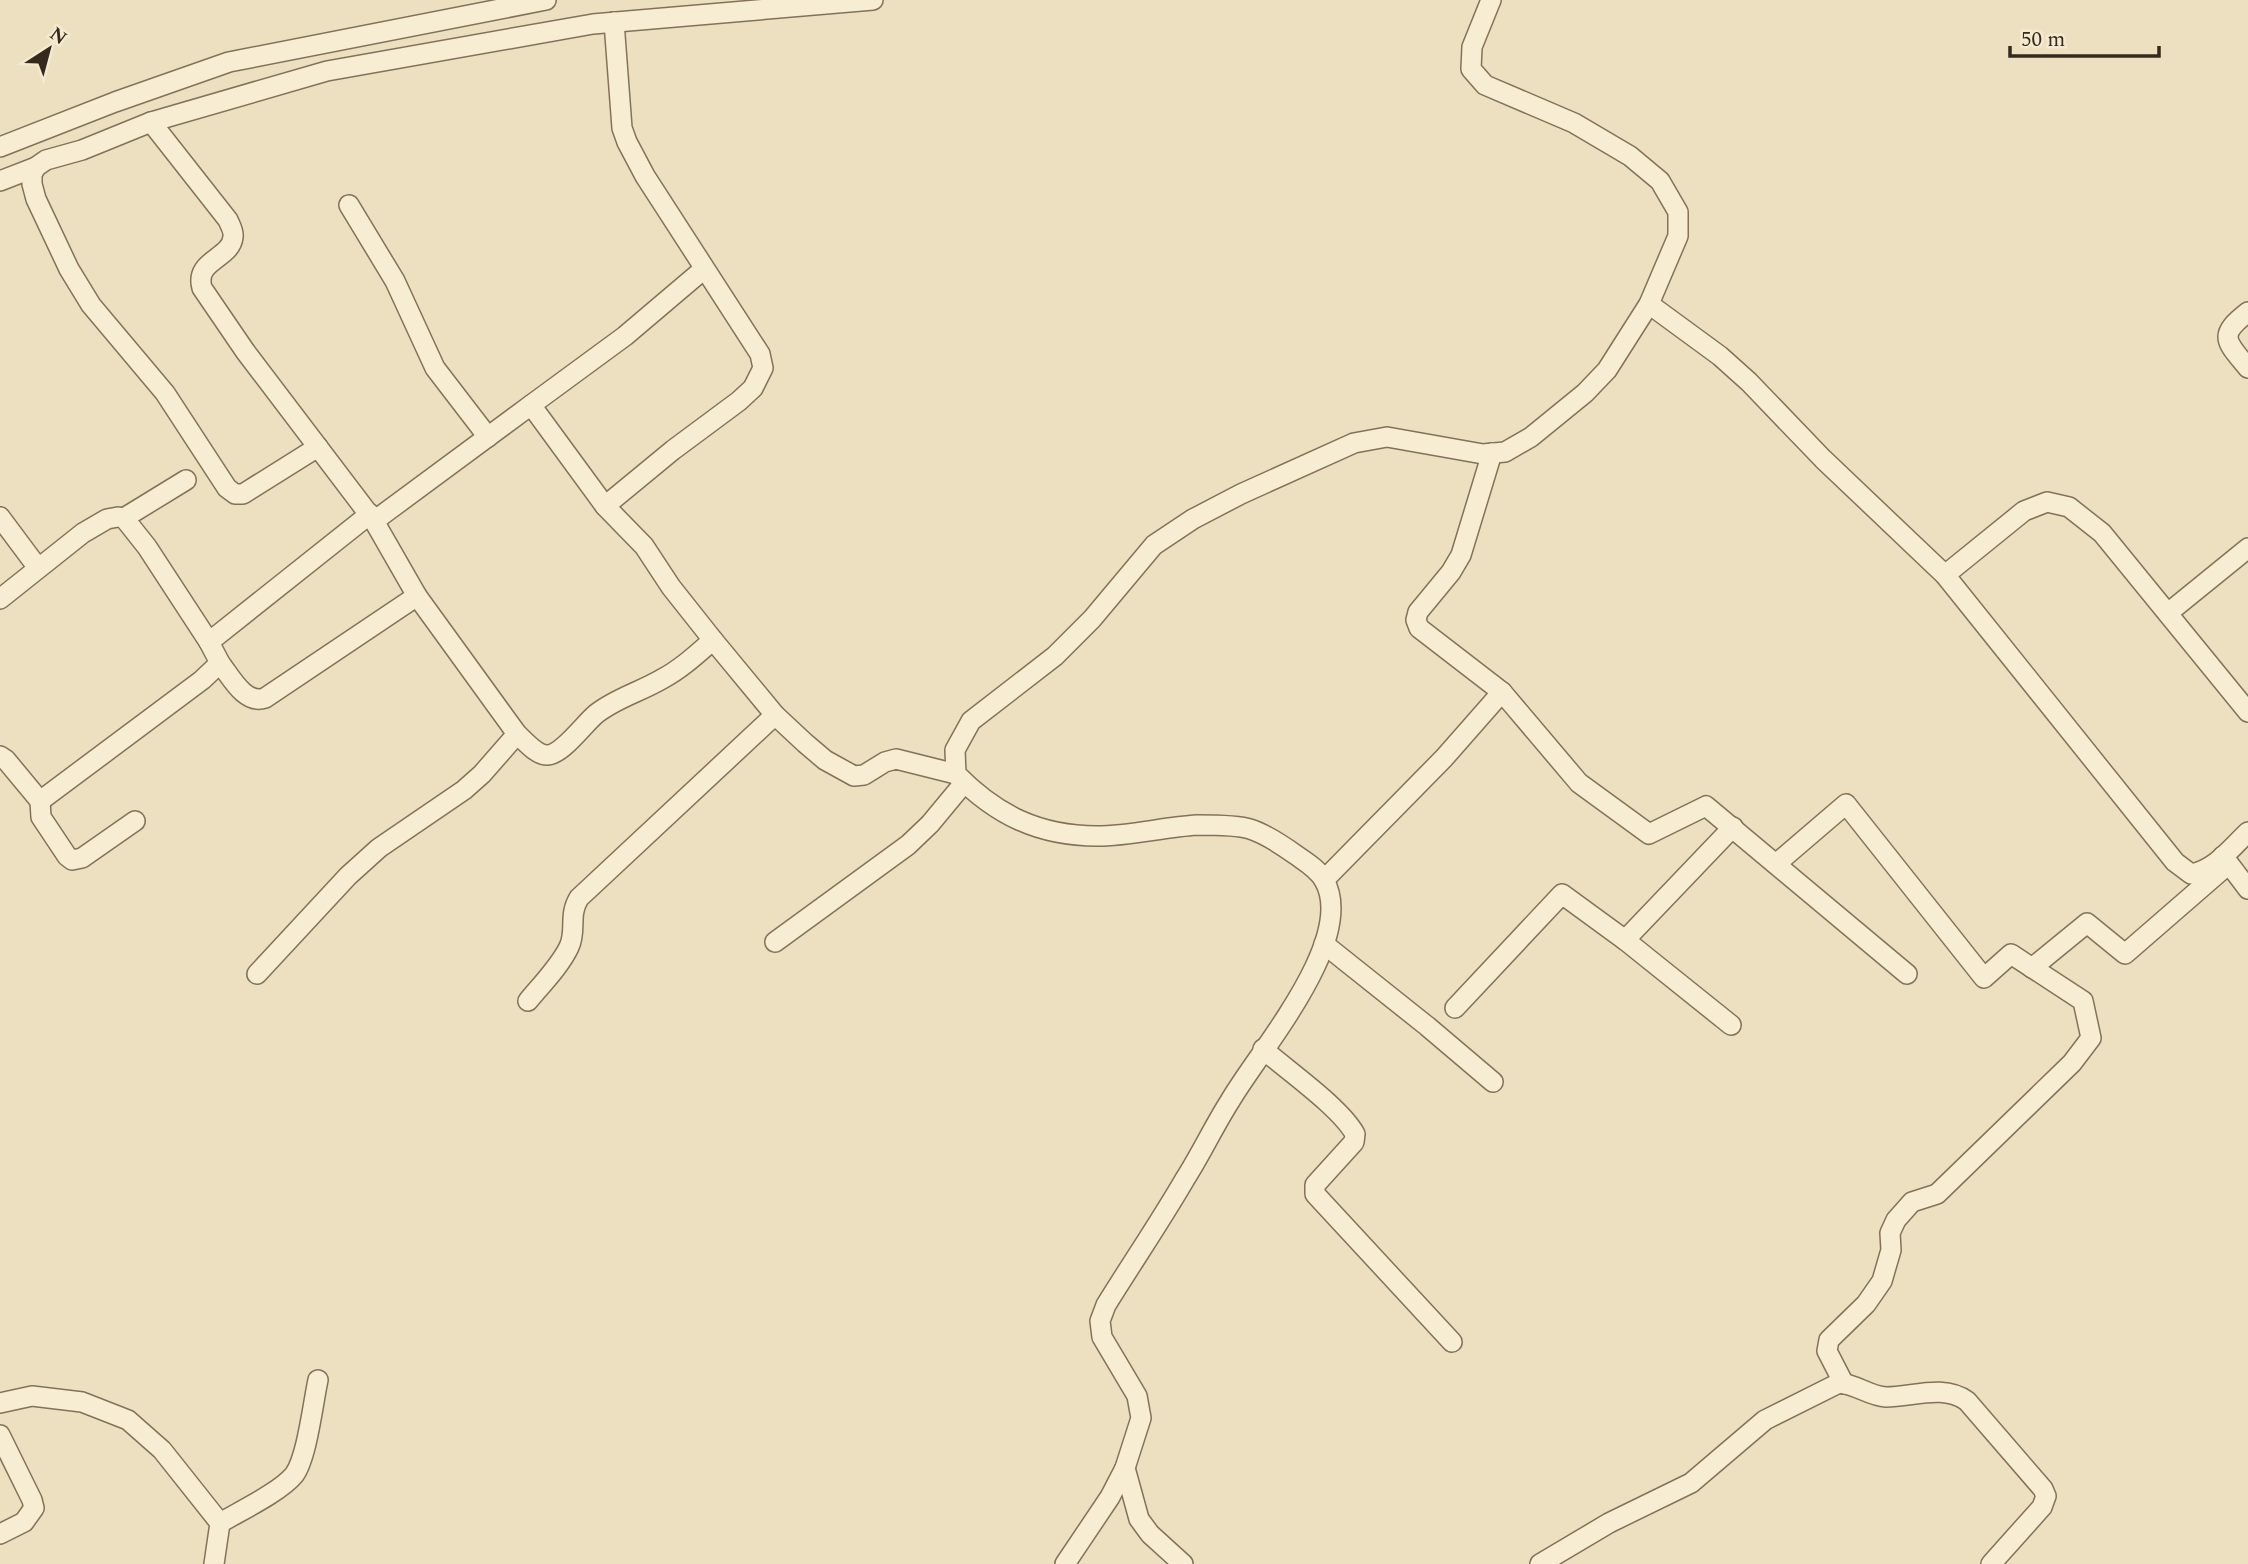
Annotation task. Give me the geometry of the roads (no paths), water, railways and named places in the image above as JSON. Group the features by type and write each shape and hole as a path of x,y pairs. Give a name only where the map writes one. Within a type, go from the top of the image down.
{"street":[{"path":"0,147 128,97 229,62 546,0"},
{"path":"0,181 36,167 46,160 82,150 151,122 327,71 614,22 873,0"},
{"path":"775,942 908,845 930,824 960,778 955,750 971,721 1055,656 1092,619 1154,545 1194,519 1241,494 1354,443 1371,438 1387,437 1483,454 1505,452 1531,437 1585,393 1607,370 1648,304 1678,236 1678,212 1660,181 1630,156 1574,123 1485,85 1471,69 1472,47 1491,0"},
{"path":"605,506 673,450 739,401 753,388 763,368 760,354 645,176 627,142 622,128 614,22"},
{"path":"151,122 228,220 233,233 233,240 228,248 203,271 200,280 202,288 245,351 372,517 417,596 517,734 537,751 547,755 558,752 596,714 621,698 674,672 713,640"},
{"path":"36,167 32,174 36,199 81,289 91,305 165,393 227,488 235,494 243,494 318,447"},
{"path":"349,205 395,281 435,368 488,437"},
{"path":"209,642 372,517 488,437 625,336 705,269"},
{"path":"1648,304 1720,356 1749,382 1823,459 1945,575 2175,862 2191,874 2202,872 2226,860"},
{"path":"2248,312 2234,323 2228,332 2228,341 2248,368"},
{"path":"531,405 605,506 644,546 671,587 775,716 825,760 854,776 864,775 885,762 896,759 960,778 974,793 1002,812 1030,826 1060,833 1098,836 1198,825 1249,828 1282,844 1312,866 1324,880 1329,896 1330,918 1324,944 1304,990 1230,1099 1186,1179 1105,1305 1100,1321 1102,1337 1137,1396 1141,1418 1125,1468 1110,1497 1065,1564"},
{"path":"1492,453 1461,555 1451,572 1418,612 1416,620 1419,628 1502,692 1579,783 1649,834 1706,806 1907,974"},
{"path":"0,599 83,533 107,519 124,518 186,480"},
{"path":"1945,575 2024,511 2048,502 2069,507 2102,533 2248,712"},
{"path":"0,517 38,568"},
{"path":"124,518 147,547 220,663 244,693 258,701 417,596"},
{"path":"2168,613 2248,548"},
{"path":"40,801 195,686 220,663"},
{"path":"1324,880 1444,758 1502,692"},
{"path":"528,1001 569,947 573,935 573,907 579,898 775,716"},
{"path":"257,974 348,876 379,848 464,790 517,734"},
{"path":"0,756 40,801 41,817 72,860 82,858 135,821"},
{"path":"1776,864 1846,804 1984,978 2011,954 2083,1001 2091,1038 2072,1063 1937,1194 1912,1202 1896,1220 1890,1233 1891,1250 1882,1281 1866,1304 1834,1334 1827,1345 1827,1351 1844,1384"},
{"path":"1625,940 1733,827"},
{"path":"2032,968 2087,923 2125,954 2226,860 2248,832"},
{"path":"2226,860 2248,889"},
{"path":"1455,1008 1562,894 1625,940 1731,1025"},
{"path":"1324,944 1493,1082"},
{"path":"1263,1049 1337,1111 1356,1134 1354,1142 1315,1185 1315,1194 1452,1342"},
{"path":"220,1522 287,1482 296,1472 302,1459 318,1380"},
{"path":"1540,1564 1609,1523 1691,1483 1765,1420 1829,1387 1844,1384 1886,1397 1950,1392 1958,1395 1967,1401 2043,1489 2046,1496 2042,1507 1991,1564"},
{"path":"0,1403 32,1396 82,1402 128,1420 162,1450 220,1522 215,1564"},
{"path":"0,1435 34,1508 24,1522 0,1534"},
{"path":"1125,1468 1139,1519 1150,1534 1183,1564"}]}
